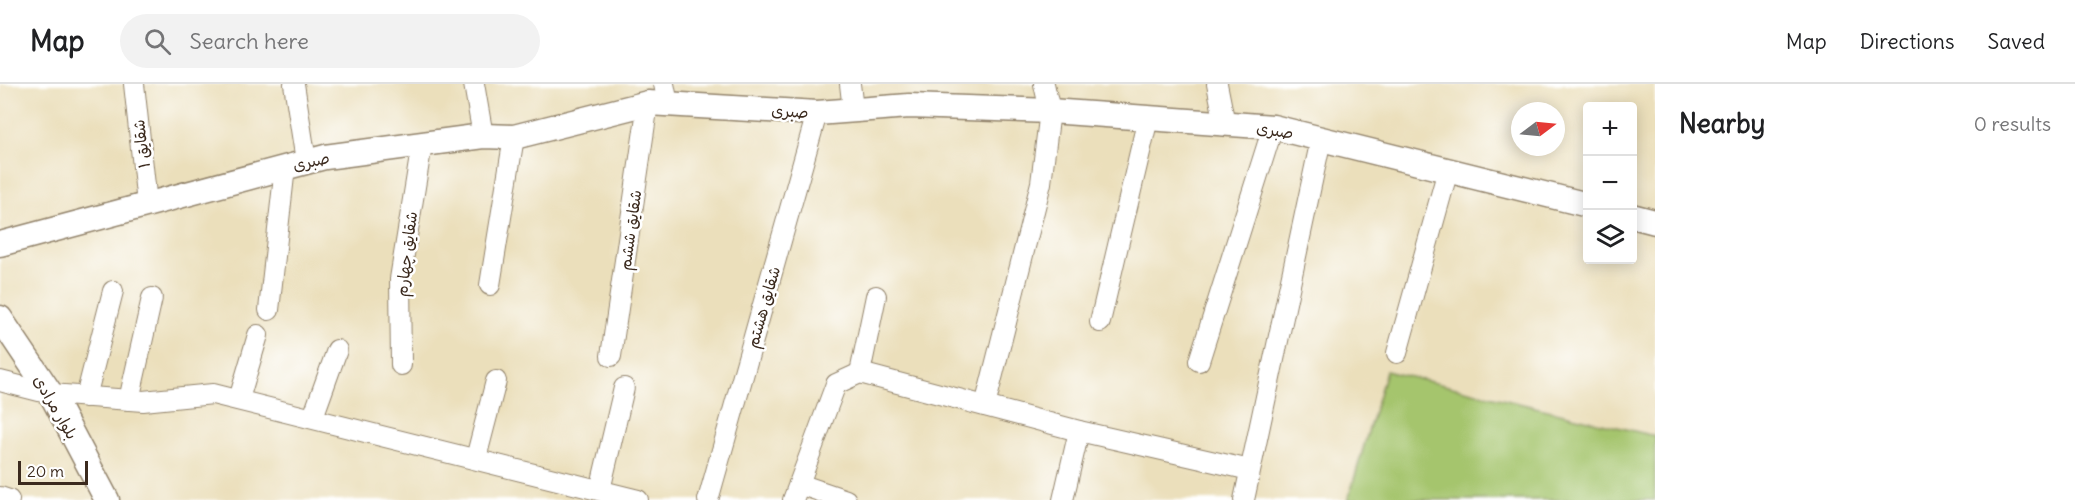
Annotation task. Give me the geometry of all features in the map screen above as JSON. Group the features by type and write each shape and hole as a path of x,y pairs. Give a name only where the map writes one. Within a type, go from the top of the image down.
{"street":[{"name":"شقایق ۱","path":"134,84 147,204"},
{"path":"269,310 295,164 294,84"},
{"path":"474,84 483,136"},
{"path":"850,84 853,110"},
{"path":"986,406 1041,183 1050,111 1044,84"},
{"path":"1217,84 1225,124"},
{"name":"صبری","path":"0,244 295,164 483,136 514,137 660,97 817,113 909,106 1050,111 1273,127 1583,204"},
{"name":"شقایق ششم","path":"611,356 660,97"},
{"name":"شقایق هشتم","path":"708,500 817,113"},
{"path":"1100,322 1148,118"},
{"path":"1199,361 1273,127"},
{"path":"490,285 514,137"},
{"path":"1244,500 1321,139"},
{"name":"شقایق چهارم","path":"401,365 400,279 422,144"},
{"path":"1397,353 1448,170"},
{"path":"1637,217 1655,222"},
{"path":"86,397 113,291"},
{"path":"860,373 876,296"},
{"path":"129,400 152,298"},
{"name":"بلوار مرادی","path":"0,318 51,394 107,500"},
{"path":"239,399 258,335"},
{"path":"313,417 337,350"},
{"path":"846,500 796,492 836,384 860,373 1079,431 1250,470"},
{"path":"0,381 51,394 129,400 213,394 313,417 638,500"},
{"path":"476,458 496,381"},
{"path":"600,490 624,388"},
{"path":"1063,500 1079,431"},
{"path":"0,497 9,500"}],"green space":[{"path":"1386,371 1655,436 1655,500 1348,500"}]}
